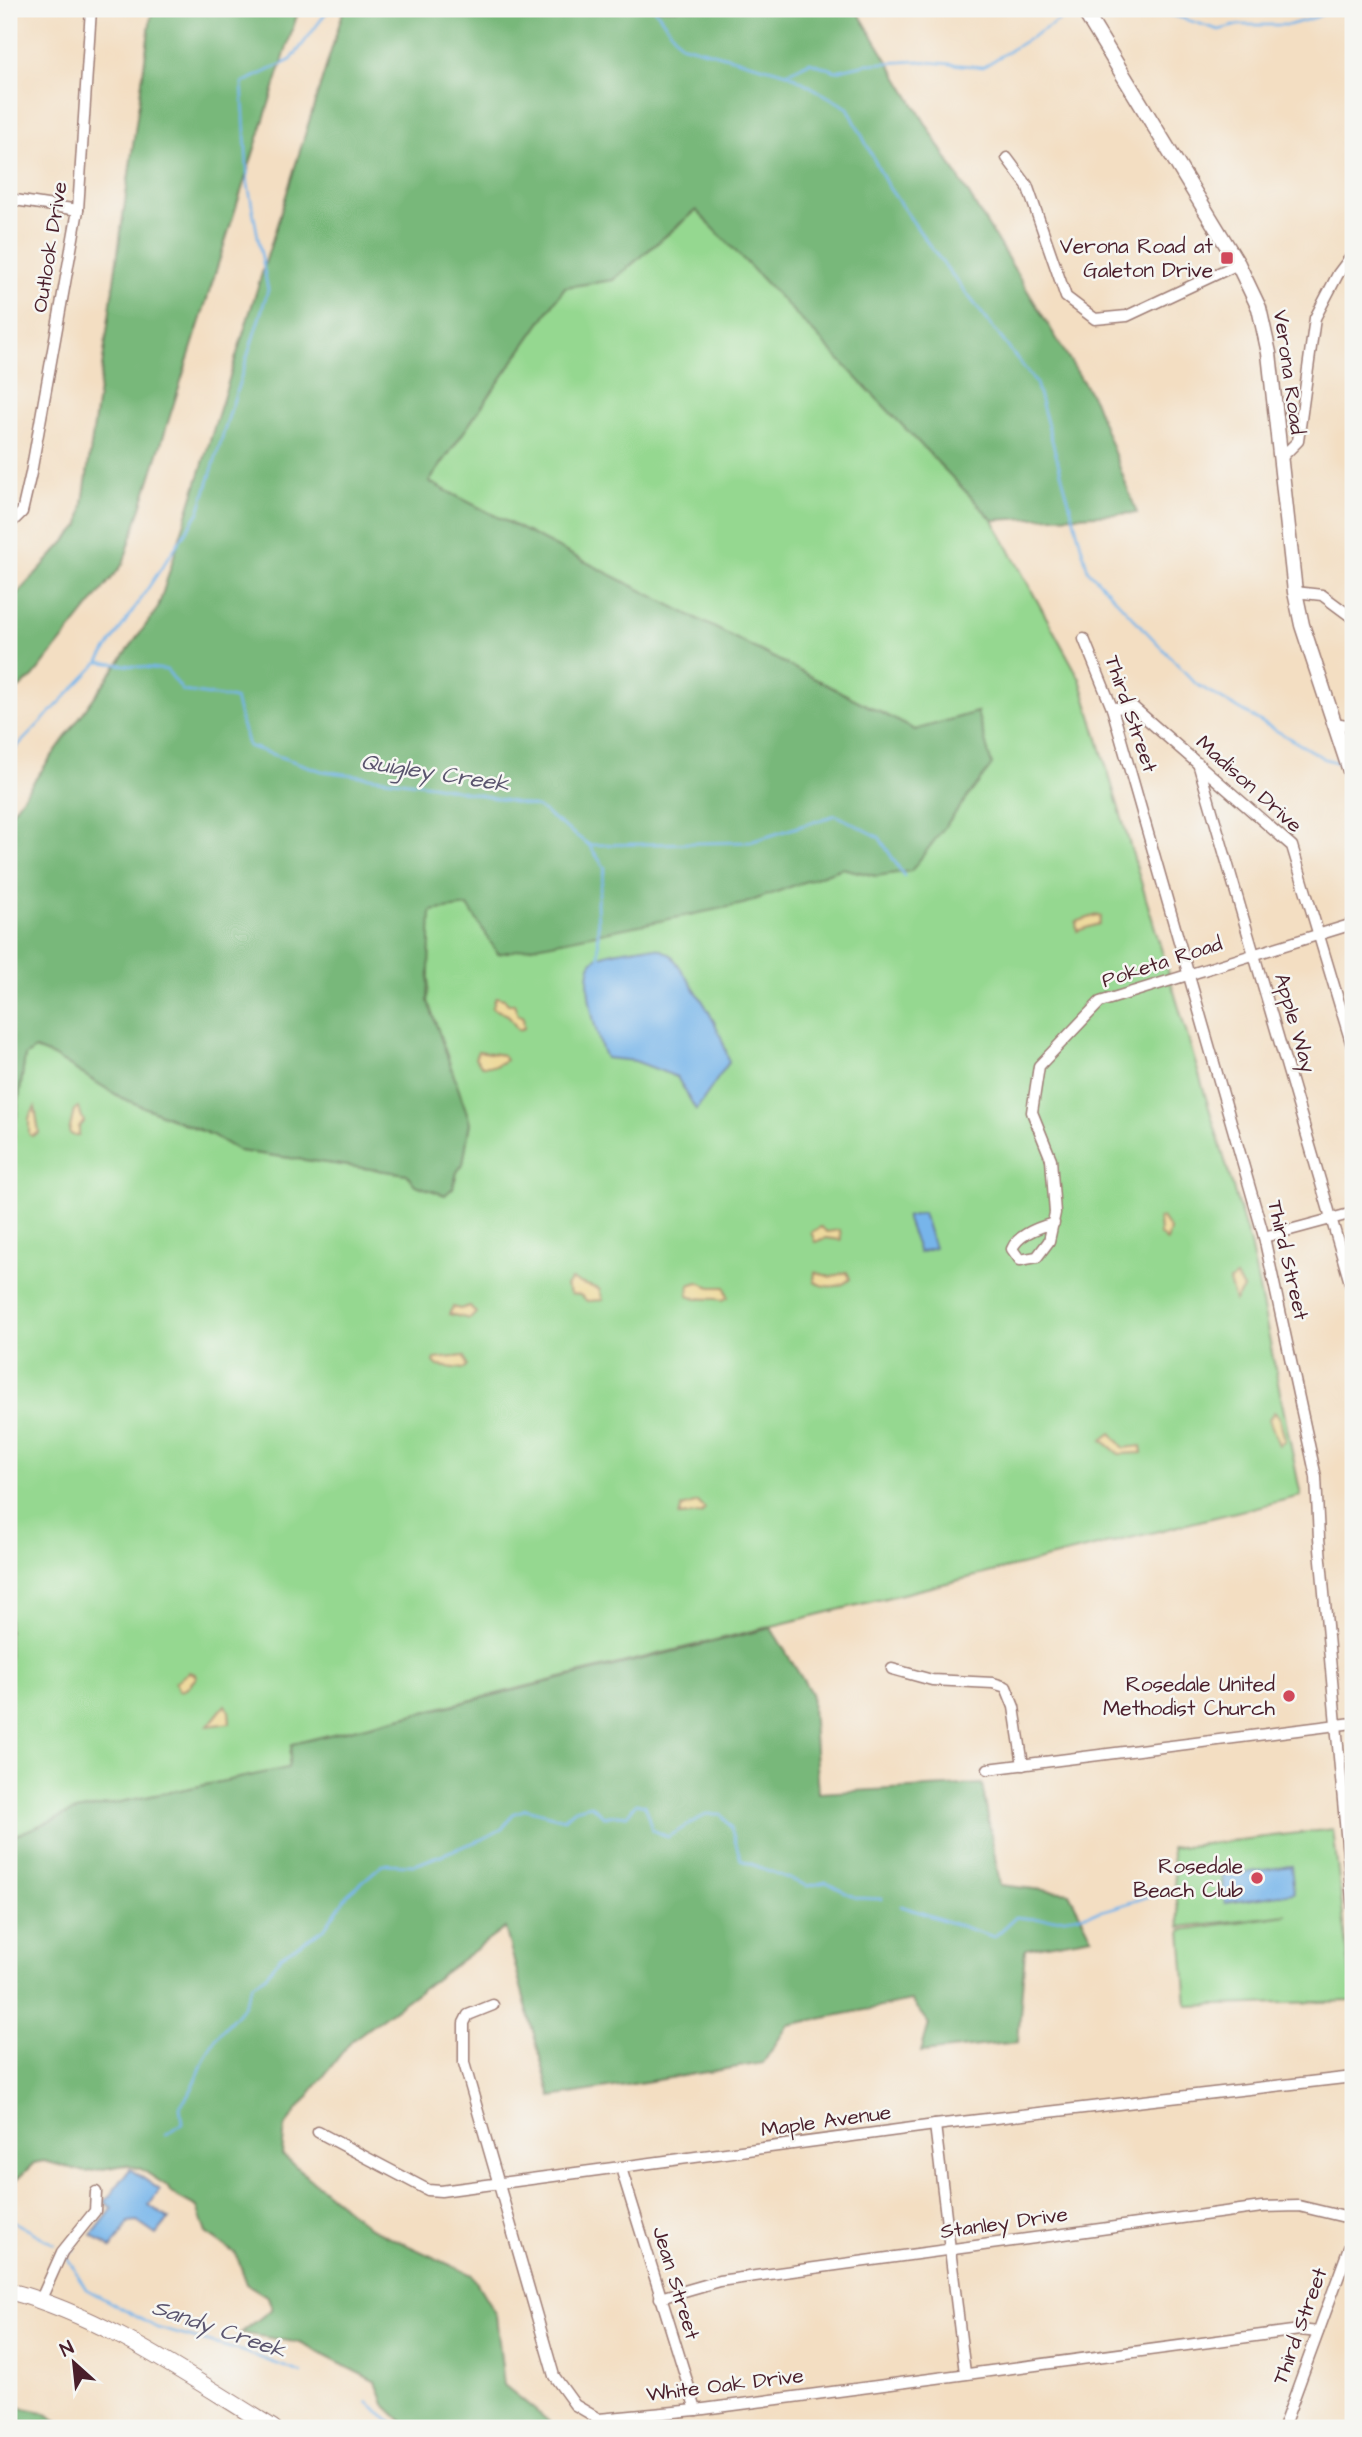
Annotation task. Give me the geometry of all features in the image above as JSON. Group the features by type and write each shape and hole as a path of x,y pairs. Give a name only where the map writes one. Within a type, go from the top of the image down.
{"main road":[{"path":"9,2291 41,2300 133,2342 274,2428"}],"street":[{"name":"Outlook Drive","path":"9,525 22,512 31,473 79,210 91,9"},
{"name":"Verona Road","path":"1083,9 1238,264 1262,319 1269,353 1295,592 1302,625 1353,780"},
{"path":"1007,158 1027,185 1066,297 1095,319 1127,316 1238,264"},
{"path":"9,200 79,210"},
{"path":"1280,458 1298,441 1315,318 1338,274 1353,254"},
{"path":"1295,592 1322,595 1353,618"},
{"name":"Third Street","path":"1084,639 1112,708 1264,1237 1316,1477 1353,1910"},
{"name":"Madison Drive","path":"1112,708 1133,707 1292,846 1353,1049"},
{"path":"1335,723 1353,726"},
{"name":"Apple Way","path":"1198,763 1256,953 1353,1293"},
{"name":"Poketa Road","path":"1054,1223 1051,1159 1032,1112 1039,1066 1100,1002 1189,972 1353,924"},
{"path":"1264,1237 1353,1213"},
{"path":"892,1669 932,1680 993,1682 1006,1687 1014,1707 1023,1765"},
{"path":"988,1769 1353,1723"},
{"name":"White Oak Drive","path":"494,2006 468,2015 464,2023 464,2063 554,2376 564,2393 581,2410 599,2419 696,2410 1300,2330 1318,2332"},
{"name":"Maple Avenue","path":"318,2132 428,2189 499,2185 935,2125 1353,2077"},
{"path":"935,2125 965,2373"},
{"name":"Jean Street","path":"621,2168 696,2410"},
{"path":"41,2300 62,2252 95,2211 96,2192"},
{"name":"Stanley Drive","path":"660,2298 719,2281 1262,2207 1299,2206 1353,2219"},
{"name":"Third Street","path":"1285,2428 1353,2237"}],"green space":[{"path":"152,9 299,9 123,564 33,677 9,696 9,603 80,525"},
{"path":"344,9 856,9 1094,400 1137,513 993,520 696,210 613,280 565,287 429,482 915,730 977,712 992,765 911,871 876,876 842,868 743,904 498,954 468,906 431,911 428,1001 470,1122 463,1164 457,1172 453,1188 445,1195 415,1185 407,1174 239,1151 212,1135 122,1098 53,1056 35,1049 25,1056 9,1168 9,816 158,608"},
{"path":"697,210 993,520 1080,679 1250,1244 1301,1496 292,1744 289,1768 72,1812 9,1838 9,1168 25,1056 35,1049 53,1056 122,1098 212,1135 239,1151 407,1174 415,1185 455,1180 463,1164 470,1122 428,1001 430,911 468,906 743,904 842,868 876,876 977,712 915,730 429,482 565,287 613,280"},
{"path":"771,1628 811,1693 818,1793 982,1784 1000,1885 1069,1893 1092,1937 1025,1949 1018,2042 921,2052 929,2024 911,2001 788,2025 763,2063 551,2097 505,1928 351,2041 285,2126 282,2155 368,2227 472,2275 496,2315 504,2385 557,2428 409,2428 384,2404 376,2382 300,2343 241,2333 272,2309 268,2297 247,2284 236,2254 206,2233 197,2207 171,2193 167,2186 141,2169 125,2165 86,2172 44,2161 34,2163 9,2187 9,1838 72,1812 288,1768 292,1744"},
{"path":"1333,1829 1353,2001 1187,2006 1181,1930 1287,1915 1180,1927 1171,1848"},
{"path":"9,2405 43,2412 68,2428 9,2428"}],"sand":[{"path":"1097,915 1101,917 1099,924 1077,931 1076,922"},
{"path":"496,997 504,999 508,1004 514,1004 518,1015 523,1016 524,1028 518,1030 508,1015 492,1008"},
{"path":"478,1051 503,1055 506,1060 495,1066 482,1066 475,1058"},
{"path":"35,1107 39,1133 32,1136 29,1134 29,1118"},
{"path":"78,1107 84,1122 79,1127 79,1135 72,1135 69,1132 74,1110"},
{"path":"1162,1218 1170,1230 1167,1241 1160,1235 1159,1219"},
{"path":"821,1227 827,1232 840,1230 841,1240 826,1238 815,1242 811,1232"},
{"path":"815,1272 831,1277 847,1272 850,1279 837,1286 827,1286 814,1281"},
{"path":"1236,1277 1243,1289 1235,1301 1229,1282"},
{"path":"571,1280 599,1289 603,1300 587,1301 580,1295 571,1294 566,1286"},
{"path":"698,1282 711,1287 725,1287 728,1297 723,1300 688,1296 689,1285"},
{"path":"470,1306 476,1313 470,1319 449,1314 453,1307 460,1309"},
{"path":"464,1356 467,1365 464,1369 438,1366 434,1362 435,1359"},
{"path":"1274,1412 1279,1417 1285,1440 1279,1445 1269,1419"},
{"path":"1111,1433 1124,1448 1141,1446 1142,1453 1119,1454 1102,1440"},
{"path":"698,1502 705,1509 701,1514 679,1516 682,1507"},
{"path":"189,1672 195,1674 196,1678 186,1689 179,1691 175,1682"},
{"path":"225,1705 229,1711 230,1723 208,1726"}],"water":[{"path":"643,947 660,949 672,956 706,1006 725,1047 729,1062 696,1110 677,1077 635,1061 606,1058 598,1037 589,991 590,966 595,959 605,954"},
{"path":"923,1213 934,1248 919,1253 906,1217"},
{"path":"1291,1866 1294,1893 1225,1903 1222,1876"},
{"path":"130,2169 160,2190 149,2205 169,2219 156,2235 137,2222 129,2223 111,2248 92,2235 113,2208 105,2202"}],"waterway":[{"path":"99,661 199,512 268,290 248,184 242,83 291,60 329,9"},
{"path":"655,9 680,44 787,73 848,108 887,185 932,249 1036,383 1088,570 1196,684 1325,759 1343,764"},
{"path":"1159,11 1219,30 1238,25 1289,25 1317,17 1331,9"},
{"path":"787,73 810,62 836,71 866,64 918,61 983,67 1061,19"},
{"name":"Quigley Creek","path":"9,755 99,662 167,670 183,691 235,699 248,746 322,771 432,785 537,807 589,845 750,842 836,815 879,837 904,876"},
{"path":"589,845 605,868 597,902 599,957"},
{"path":"165,2135 182,2124 180,2106 191,2090 210,2047 241,2009 252,1984 265,1976 281,1956 324,1929 348,1894 383,1864 415,1865 485,1838 502,1829 513,1814 526,1809 564,1819 575,1809 591,1805 604,1816 627,1815 636,1803 645,1805 652,1830 668,1837 706,1814 721,1814 731,1828 741,1860 808,1886 826,1882 856,1898 882,1899"},
{"path":"901,1906 994,1937 1016,1917 1053,1919 1089,1914 1161,1892"},
{"name":"Sandy Creek","path":"9,2219 54,2244"},
{"name":"Sandy Creek","path":"74,2249 67,2257 86,2289 157,2328 244,2352 302,2373"},
{"name":"Sandy Creek","path":"367,2402 400,2428"}],"place":[{"name":"Verona Road at Galeton Drive","path":"1227,258"},
{"name":"Rosedale United Methodist Church","path":"1289,1696"},
{"name":"Rosedale Beach Club","path":"1257,1878"}]}
